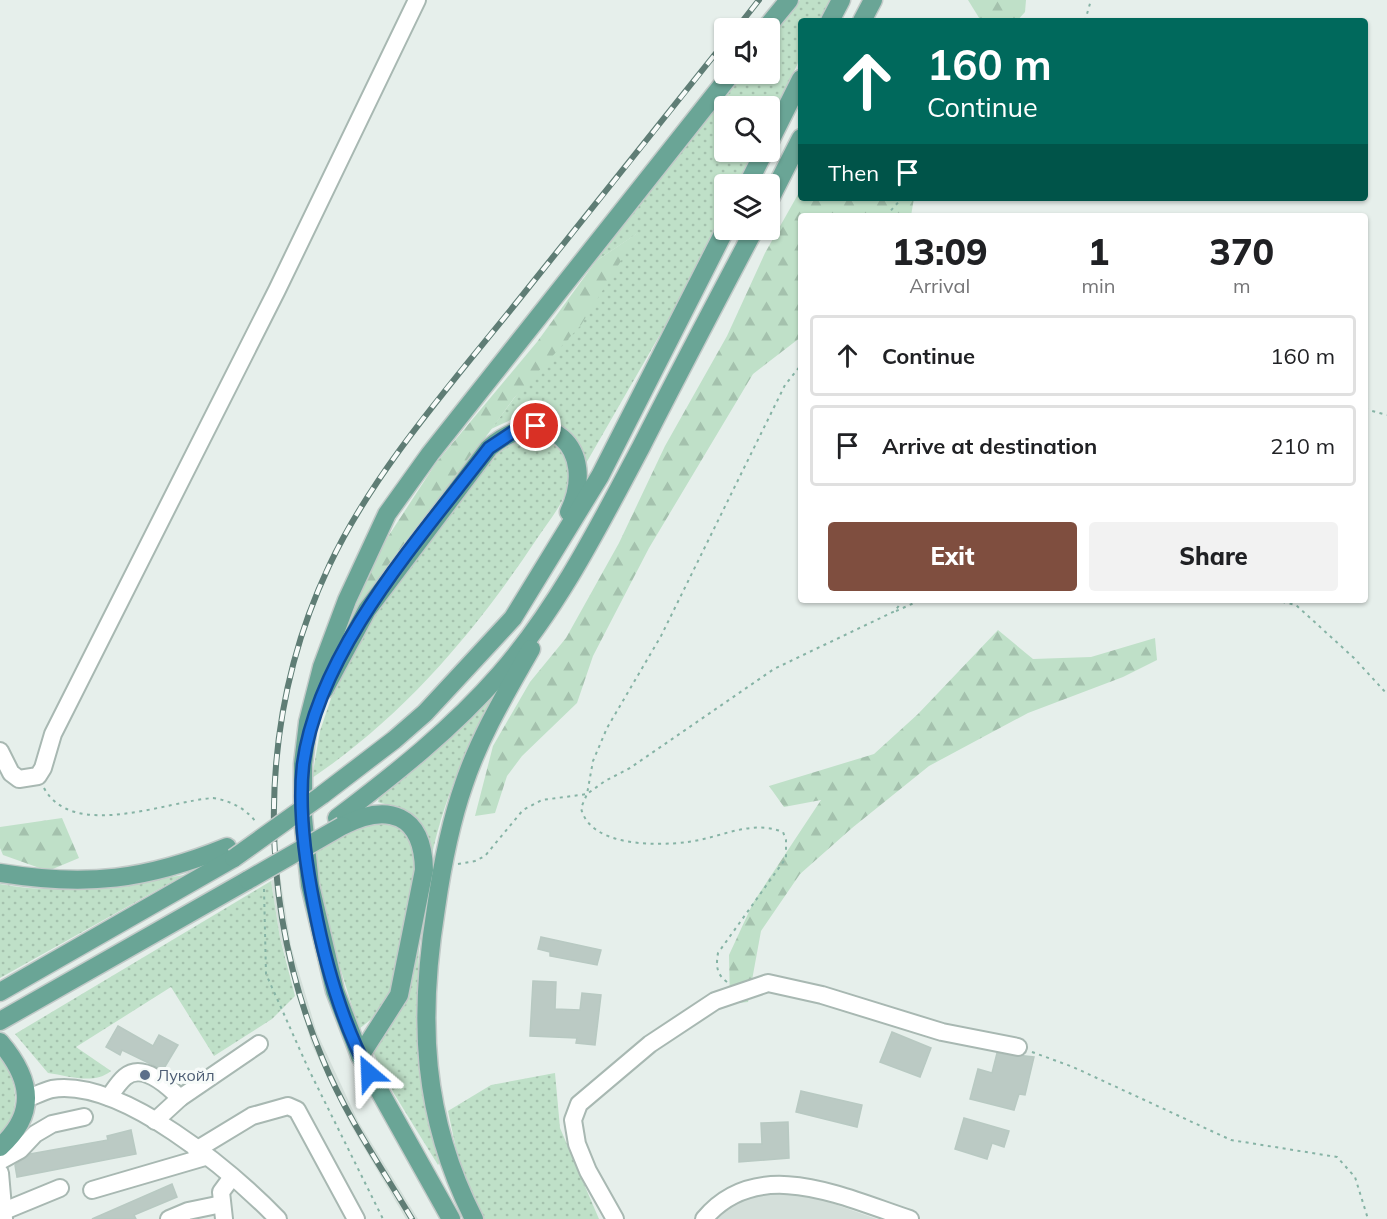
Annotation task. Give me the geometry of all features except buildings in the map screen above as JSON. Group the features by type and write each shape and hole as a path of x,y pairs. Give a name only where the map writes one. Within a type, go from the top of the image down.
{"main road":[{"path":"774,18 789,0"},
{"path":"832,18 841,0"},
{"path":"864,18 873,0"},
{"path":"451,1219 417,1154 360,1056 335,991 317,923 305,851 303,764 308,722 322,667 347,600 387,514 430,454 723,84"},
{"path":"780,121 798,85"},
{"path":"780,179 798,144"},
{"path":"0,992 322,795 386,747 425,713 513,618 600,476 720,240"},
{"path":"474,1219 450,1166 440,1134 432,1101 425,1042 427,965 443,861 464,784 495,712 585,555 749,240"},
{"path":"303,764 323,692 367,610 489,448 513,432 536,426 546,428 564,441 574,456 579,475 570,510 513,618"},
{"path":"0,1022 256,882 340,822 422,751 501,673 585,555"},
{"path":"340,822 360,816 387,813 409,823 417,831 424,855 424,870 404,981 394,1007 360,1056"},
{"path":"0,873 60,880 119,879 230,852"},
{"path":"0,1042 21,1070 26,1099 19,1127 0,1147"},
{"path":"417,1154 461,1219"}],"street":[{"path":"0,751 13,777 19,779 38,776 43,768 52,734 278,290 417,0"},
{"path":"615,1219 588,1171 577,1144 573,1120 579,1104 650,1044 715,1001 768,983 822,995 942,1032 1018,1047"},
{"path":"155,1121 180,1098 259,1044"},
{"path":"109,1096 126,1076 146,1073 167,1085 180,1098"},
{"path":"26,1099 52,1089 109,1096 135,1108 232,1177 278,1219"},
{"path":"93,1190 201,1153 252,1116 288,1106 297,1110 356,1219"},
{"path":"0,1161 20,1150 35,1134 52,1124 84,1118"},
{"path":"0,1173 4,1215 60,1188"},
{"path":"169,1219 188,1210 223,1211 221,1192 232,1177"},
{"path":"704,1219 723,1201 739,1192 756,1186 791,1184 813,1188 910,1219"}],"path":[{"path":"1086,18 1091,0"},
{"path":"889,213 899,201"},
{"path":"734,985 724,981 719,974 716,965 718,953 786,858 786,840 783,832 771,827 755,826 675,843 615,838 597,831 587,822 581,808 587,794 593,760 607,728 661,636 785,385 798,369"},
{"path":"1368,410 1387,415"},
{"path":"895,611 901,603"},
{"path":"443,861 458,864 475,861 484,856 523,810 542,800 587,794 774,669 914,603"},
{"path":"1288,603 1296,605 1354,658 1387,694"},
{"path":"38,776 48,796 84,816 111,816 213,798 228,800 240,807 261,828"},
{"path":"256,882 266,974 308,1068 383,1219"},
{"path":"1018,1047 1073,1067 1231,1140 1337,1157 1355,1177 1368,1219"}],"shaded area":[{"path":"280,875 291,946 317,1033 358,1121 418,1219 406,1219 350,1124 312,1045 280,938 271,881"},
{"path":"811,1191 820,1199 877,1219 711,1219 725,1204 757,1192"}],"green space":[{"path":"800,0 831,0 822,18 798,18 798,63 780,100 780,96 725,96 734,84 780,84 780,26"},
{"path":"968,0 1026,0 1025,12 1020,18 979,18"},
{"path":"714,110 714,162 749,162 742,174 714,174 714,230 669,319 585,465 574,437 549,420 519,416 491,429 638,233 596,261"},
{"path":"798,194 798,201 914,201 912,213 798,213 798,339 753,374 649,548 593,656 577,703 522,756 507,776 495,813 475,816 493,746 530,682 566,638 619,543 665,446 727,336 765,253 772,240 780,240 780,226"},
{"path":"639,232 581,325 514,398 345,631 380,549 436,463 537,342 596,261"},
{"path":"534,431 560,445 568,456 570,481 558,507 513,574 436,670 377,728 312,778 320,731 340,672 377,605 475,479 512,438"},
{"path":"998,630 1033,659 1091,657 1155,638 1157,660 1123,677 1028,713 929,766 852,828 800,874 761,931 748,1002 730,1004 729,955 753,903 821,800 784,807 769,786 874,754 918,714"},
{"path":"516,666 490,708 460,766 441,819 425,890 431,852 425,833 414,816 396,807 378,802 379,798 457,732"},
{"path":"62,818 79,858 48,871 3,855 0,848 0,827"},
{"path":"366,820 403,825 416,844 416,866 398,980 379,1013 359,1029 331,938 313,854"},
{"path":"184,875 0,978 0,884 69,889"},
{"path":"271,881 280,938 295,996 272,1019 214,1056 171,987 76,1047 111,1071 97,1078 89,1079 48,1073 15,1034"},
{"path":"424,903 418,977 421,1057 425,1096 440,1162 438,1165 393,1092 371,1048 408,994 413,977"},
{"path":"0,1057 11,1076 15,1096 12,1117 0,1135"},
{"path":"555,1073 560,1128 599,1219 476,1219 459,1163 448,1111 491,1085"}],"railway":[{"path":"745,18 759,0"},
{"path":"412,1219 364,1141 332,1081 301,1000 286,938 277,876 274,812 278,749 288,686 305,625 329,566 368,496 415,429 714,56"}],"place":[{"name":"Лукойл","path":"145,1075"}],"route":[{"path":"369,1073 360,1056 335,991 317,923 305,851 303,764 323,692 351,636 367,610 489,448 513,432 536,426"}]}
